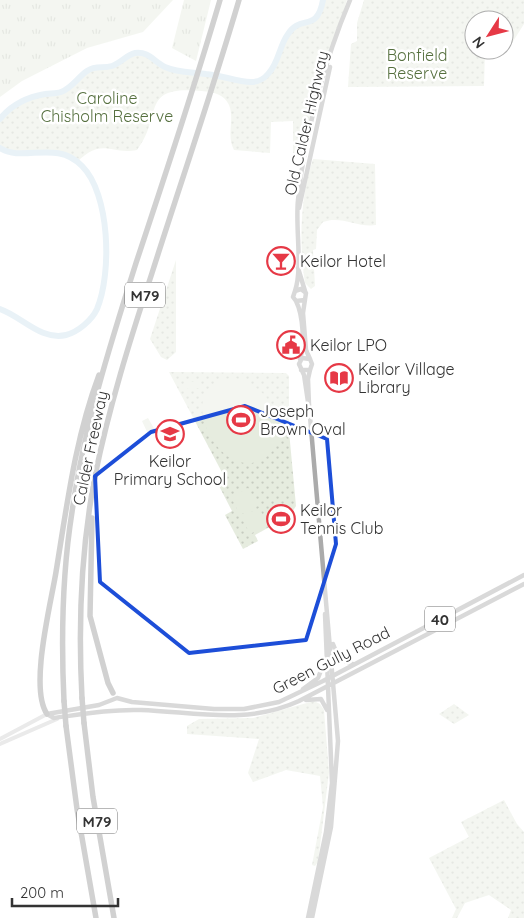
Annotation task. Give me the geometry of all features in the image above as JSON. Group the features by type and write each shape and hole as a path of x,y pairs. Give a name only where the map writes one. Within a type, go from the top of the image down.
{"highway":[{"name":"Calder Freeway","path":"96,918 77,810 64,701 63,602 70,522 87,433 111,343 220,0"},
{"name":"Calder Freeway","path":"114,918 93,797 82,698 80,639 86,535 95,478 109,415 124,362 239,0"},
{"path":"47,714 42,698 42,652 64,514 82,425 111,343"},
{"path":"95,478 90,573 90,616 108,683 115,696"}],"main road":[{"name":"Old Calder Highway","path":"295,291 298,264 297,217 307,157 322,88 350,0"},
{"name":"Old Calder Highway","path":"298,264 305,291"},
{"path":"308,918 319,874 336,780 338,734 309,405 308,379 310,359 306,347 303,311 305,291 300,289 295,291 295,300 300,313 302,350 299,365 309,405"},
{"path":"295,300 301,302 305,300"},
{"path":"300,360 310,359"},
{"path":"301,370 310,370"},
{"name":"Green Gully Road","path":"47,714 104,704 115,696 169,706 244,709 292,697 524,575"},
{"path":"508,584 512,591"},
{"name":"Green Gully Road","path":"96,711 117,710 238,716 262,714 292,705 524,584"},
{"path":"312,918 331,797 333,761 325,658 325,600"},
{"path":"329,630 337,656 353,664"},
{"path":"292,697 318,678 325,658"},
{"path":"115,696 117,710"},
{"path":"292,705 315,698 325,703 333,761"},
{"path":"47,714 54,718 96,711"}],"street":[{"name":"Green Gully Road","path":"0,744 55,720 96,711"},
{"path":"0,739 47,714"}],"highlighted area":[{"path":"245,406 327,439 336,544 306,640 189,653 100,582 95,476 151,432"}],"green space":[{"path":"0,0 173,0 143,32 87,48 22,81 0,97"},
{"path":"184,0 211,0 196,61 172,48"},
{"name":"Caroline Chisholm Reserve","path":"323,0 347,0 301,154 293,154 293,121 271,122 270,153 234,150 231,139 231,110 227,101 214,93 182,90 169,93 160,98 145,137 137,150 127,151 106,148 93,150 77,162 47,152 16,153 0,148 0,119 12,107 44,94 60,92 70,87 90,69 99,66 109,67 135,53 152,57 158,63 174,71 207,74 249,82 267,76 273,68 288,34 294,27 317,18 321,13"},
{"name":"Bonfield Reserve","path":"364,0 524,0 524,24 514,40 514,10 464,10 464,60 485,60 484,86 348,87 351,44 357,41 357,23"},
{"path":"313,159 375,164 376,225 363,225 336,220 323,222 317,230 316,249 313,250 315,286 311,289 305,283 301,237 305,189"},
{"path":"176,260 176,352 167,360 161,357 150,339"},
{"path":"169,372 286,373 289,376 289,431 296,506 285,523 275,524 255,535 258,541 243,549 225,515 232,511 218,484 226,480"},
{"name":"Joseph Brown Oval","path":"235,378 248,383 260,391 270,401 276,414 280,427 279,439 273,451 261,460 244,463 229,457 216,444 206,428 202,411 205,395 215,383"},
{"path":"184,382 200,382 200,388 184,389"},
{"path":"148,418 155,430 148,434 142,421"},
{"path":"248,488 257,506 240,515 231,497"},
{"path":"259,508 268,525 250,534 241,517"},
{"path":"314,701 320,704 324,710 329,772 318,862 315,866 312,865 323,807 320,776 286,770 253,782 248,773 259,739 187,734 187,726 199,719 253,718"},
{"path":"454,704 469,715 454,724 439,714"},
{"path":"504,800 517,824 524,832 524,918 508,918 511,910 489,895 465,903 457,918 452,918 456,909 429,858 469,837 461,822"}],"waterway":[{"path":"0,119 20,102 39,95 61,92 90,69 112,66 135,53 148,55 161,65 175,70 246,82 258,81 272,70 288,34 298,25 313,20 317,16 323,0"},
{"path":"0,148 9,152 19,153 51,152 61,154 72,158 82,166 91,179 98,195 106,234 105,275 102,294 95,313 80,328 66,335 48,334 0,309"}],"place":[{"name":"Keilor Hotel","path":"281,261"},
{"name":"Keilor LPO","path":"291,345"},
{"name":"Keilor Village Library","path":"339,378"},
{"name":"Joseph Brown Oval","path":"241,420"},
{"name":"Keilor Primary School","path":"170,434"},
{"name":"Keilor Tennis Club","path":"281,519"}]}
